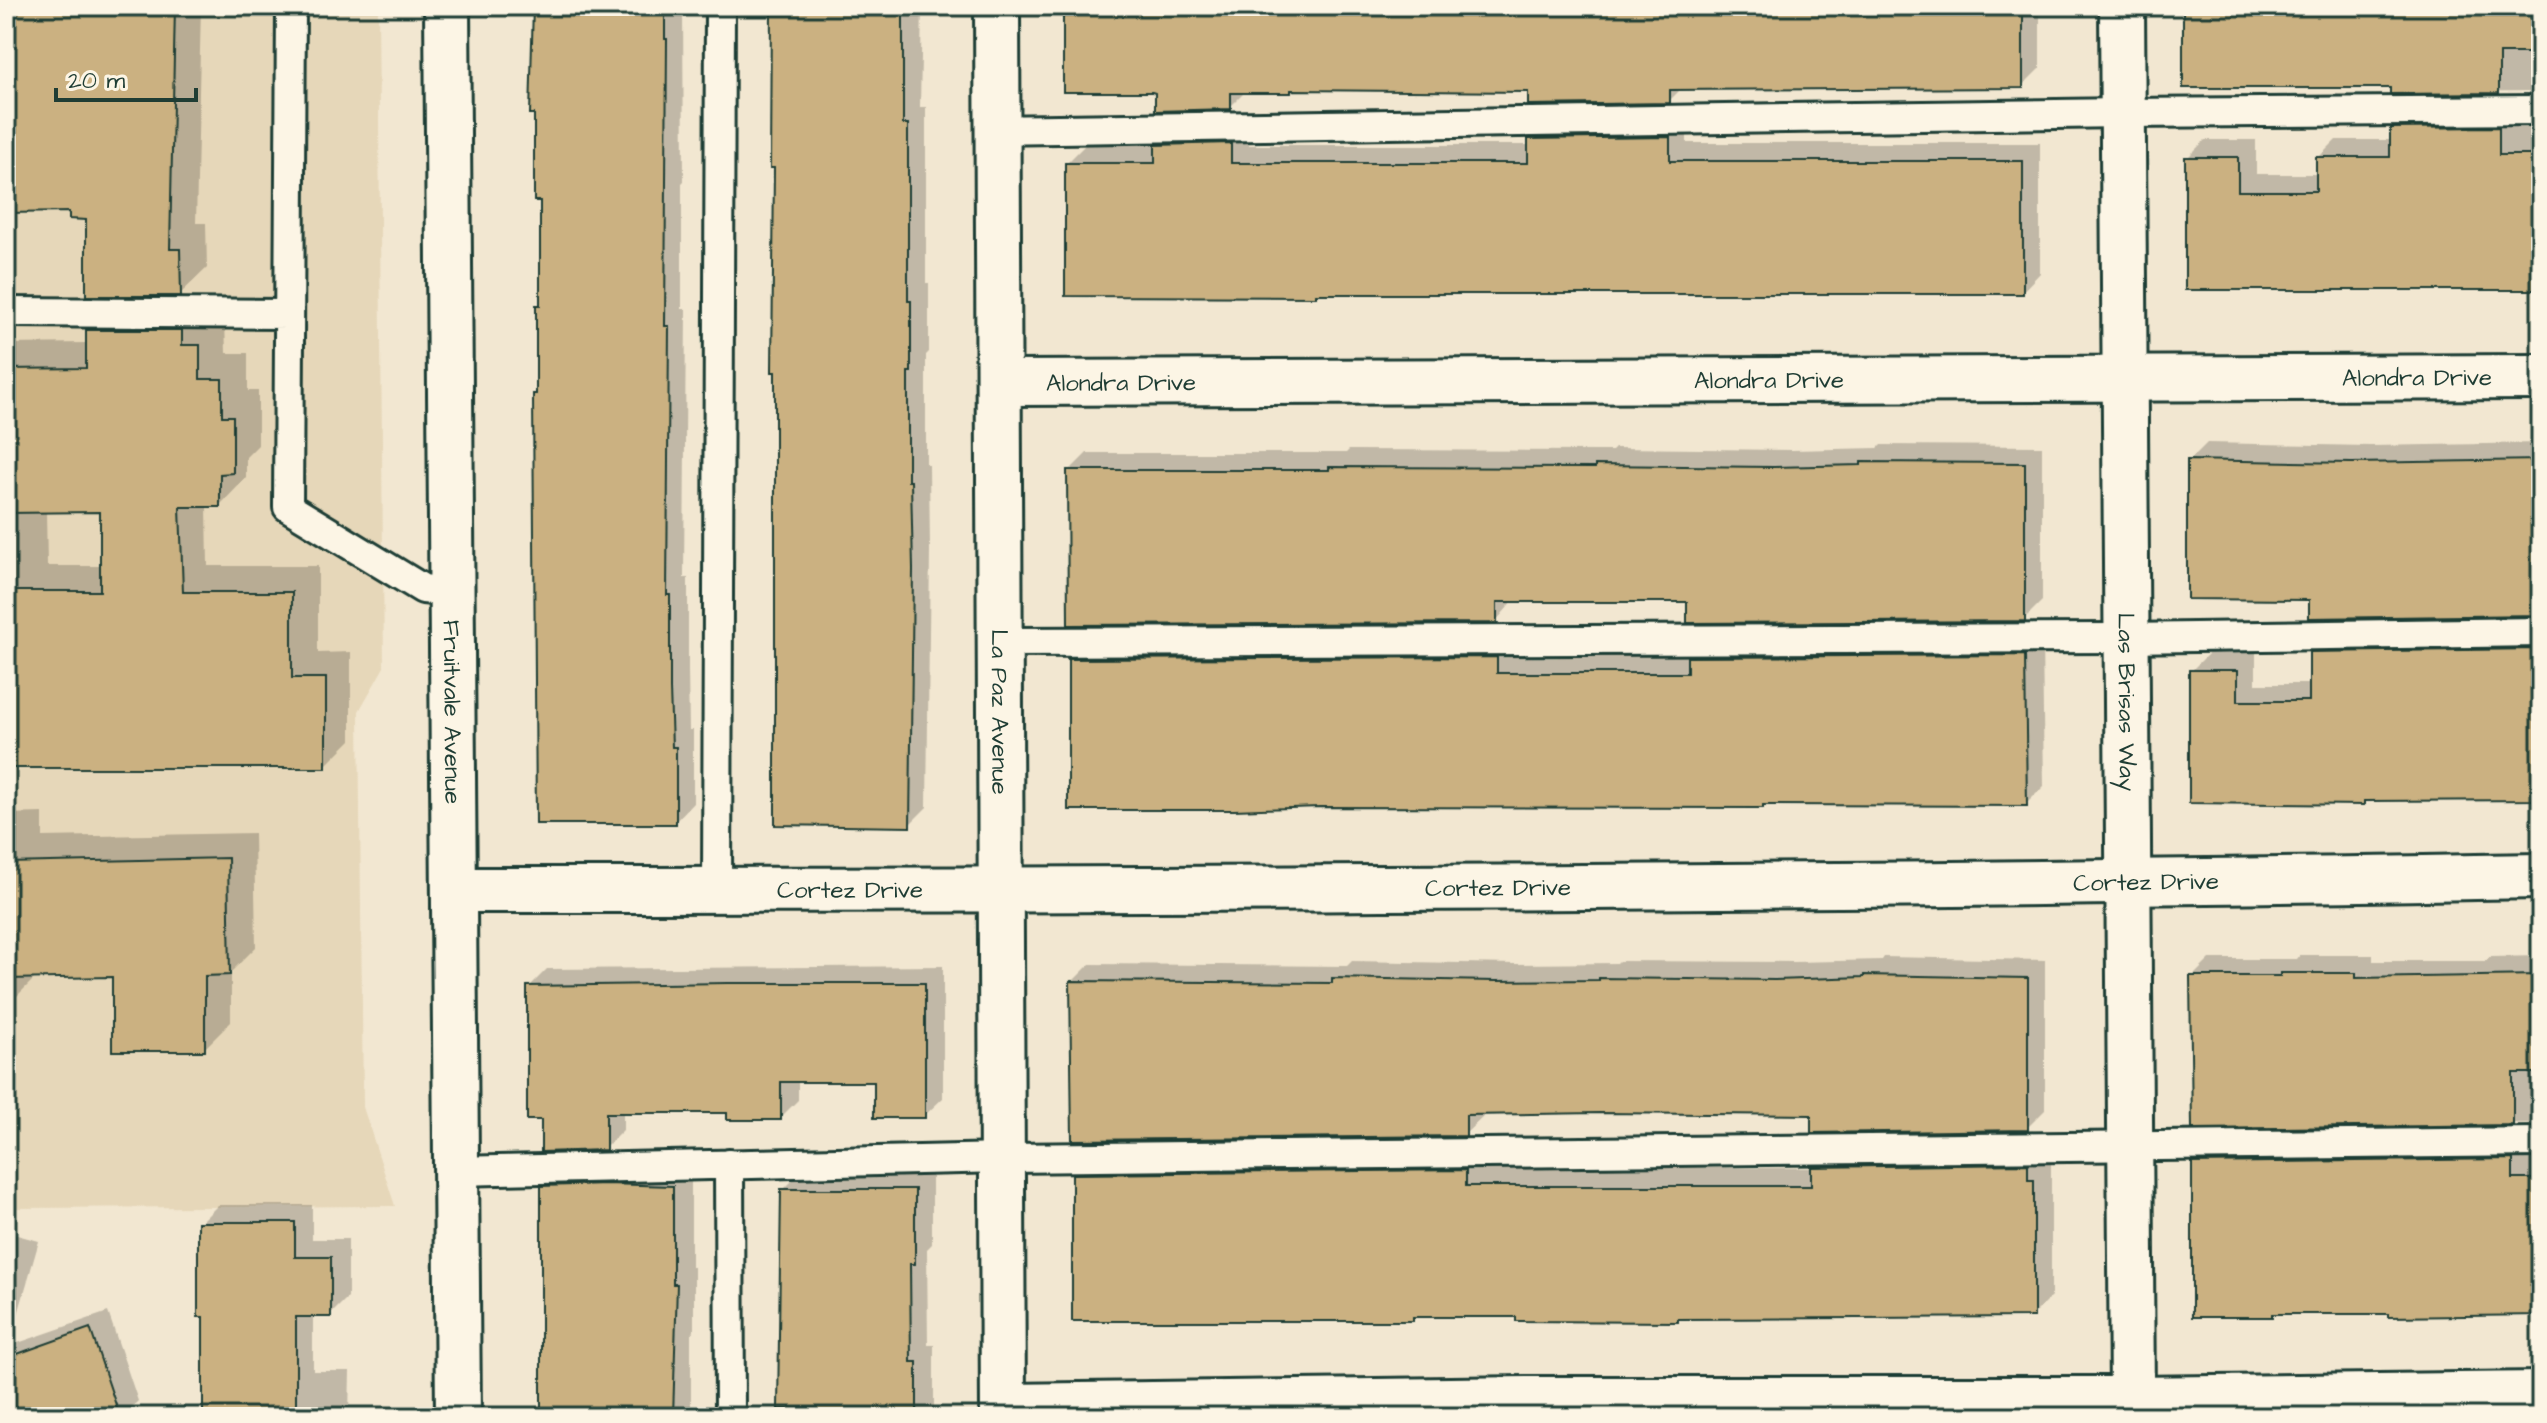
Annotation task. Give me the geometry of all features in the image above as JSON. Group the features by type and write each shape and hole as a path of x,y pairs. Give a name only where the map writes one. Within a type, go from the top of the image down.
{"street":[{"name":"Fruitvale Avenue","path":"447,6 458,1417"},
{"name":"La Paz Avenue","path":"997,6 1003,1412"},
{"name":"Las Brisas Way","path":"2122,6 2132,1399"},
{"name":"Alondra Drive","path":"999,383 2541,377"},
{"name":"Cortez Drive","path":"454,890 2129,883 2541,876"},
{"path":"1003,1412 2541,1394"}],"lane":[{"path":"291,6 288,507 423,589 452,592"},
{"path":"717,890 720,6"},
{"path":"997,130 2122,113 2541,110"},
{"path":"6,312 289,314"},
{"path":"999,642 2126,638 2541,632"},
{"path":"456,1171 1003,1158 2541,1142"},
{"path":"729,1164 730,1417"}],"shaded area":[{"path":"6,6 378,6 384,667 359,711 363,1107 395,1206 6,1208"}],"building":[{"path":"6,6 175,6 170,249 180,249 181,296 86,296 86,220 69,219 69,212 6,213"},
{"path":"533,6 665,6 665,326 669,326 667,595 670,595 672,747 676,747 676,824 536,824 533,394 536,394 536,305 540,305 540,201 534,201 534,114 530,114"},
{"path":"771,6 903,6 903,124 908,124 908,301 911,301 911,372 908,372 908,481 911,481 913,569 910,827 775,825"},
{"path":"1063,6 2023,6 2023,88 1670,90 1670,103 1528,105 1528,92 1291,90 1291,93 1231,93 1231,109 1155,111 1155,93 1152,92 1063,92"},
{"path":"2183,6 2531,6 2531,53 2499,53 2499,93 2390,94 2390,88 2183,88"},
{"path":"2499,127 2499,155 2541,155 2541,290 2185,290 2185,157 2238,157 2238,191 2316,191 2316,157 2390,157 2390,128"},
{"path":"1670,137 1670,161 2023,161 2023,294 1065,296 1065,163 1155,163 1155,145 1231,143 1231,163 1528,163 1528,139"},
{"path":"86,330 182,330 182,345 200,345 200,379 222,379 222,416 233,416 233,473 220,474 220,507 180,507 183,592 292,592 292,678 326,678 326,768 6,768 6,591 100,591 100,512 6,513 6,369 86,368"},
{"path":"2187,460 2352,463 2541,460 2541,615 2309,618 2309,600 2187,599"},
{"path":"1861,462 2025,463 2025,621 1687,623 1687,602 1497,602 1497,623 1068,625 1067,470 1595,468 1595,465 1773,467 1861,465"},
{"path":"2541,649 2541,800 2364,801 2364,805 2189,803 2189,670 2238,670 2238,701 2309,701 2309,652"},
{"path":"2025,655 2027,806 1068,810 1068,659 1497,657 1497,673 1687,673 1687,657"},
{"path":"228,858 230,975 205,976 205,1051 112,1051 112,977 6,979 6,863"},
{"path":"2280,973 2356,973 2356,978 2541,975 2541,1073 2513,1073 2513,1125 2192,1129 2190,976 2280,976"},
{"path":"1864,975 2028,978 2028,1130 1811,1133 1811,1115 1599,1113 1466,1115 1466,1136 1072,1140 1070,981 1332,983 1332,978 1775,980"},
{"path":"925,983 925,1118 874,1118 874,1082 781,1082 781,1120 727,1120 727,1113 606,1113 606,1150 541,1152 541,1120 527,1120 527,986"},
{"path":"2513,1159 2513,1179 2541,1179 2541,1315 2388,1317 2388,1314 2272,1314 2272,1317 2192,1317 2192,1163"},
{"path":"2028,1164 2028,1180 2034,1180 2034,1317 1678,1319 1678,1322 1516,1321 1516,1317 1413,1317 1413,1321 1072,1321 1072,1174 1466,1170 1466,1186 1811,1186 1811,1167"},
{"path":"541,1186 673,1186 673,1284 677,1284 673,1417 541,1417"},
{"path":"781,1189 915,1189 915,1264 910,1264 911,1362 917,1362 917,1417 815,1417 815,1409 778,1409"},
{"path":"198,1222 295,1222 295,1257 331,1257 331,1317 296,1317 296,1417 203,1417 203,1317 198,1317"},
{"path":"90,1328 120,1417 6,1417 6,1358"}]}
